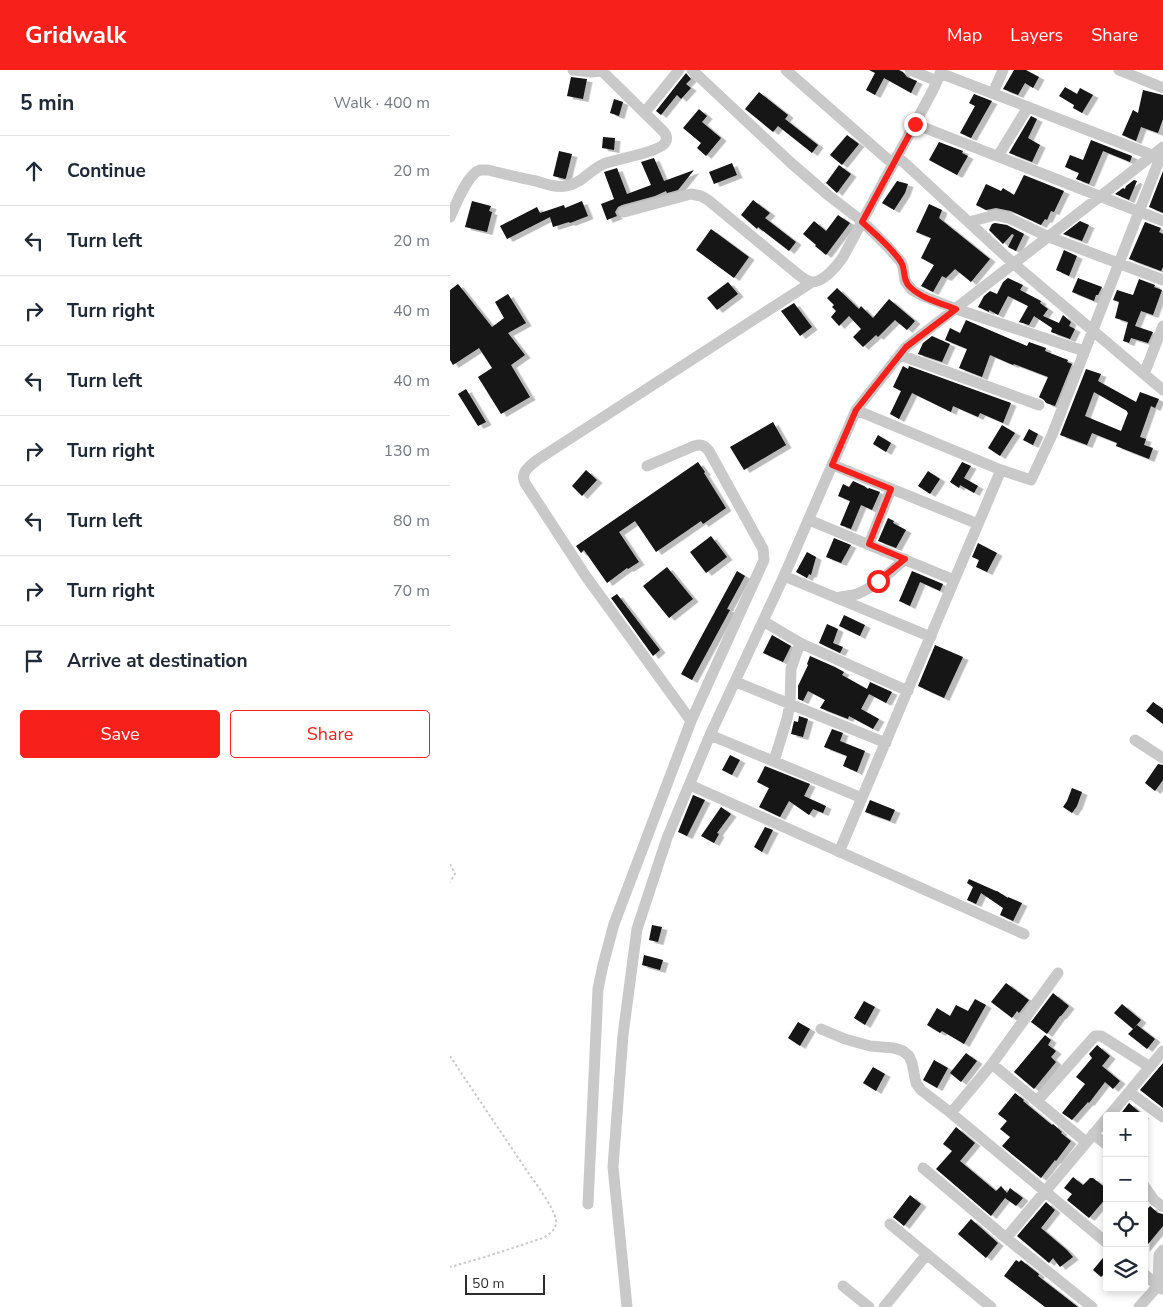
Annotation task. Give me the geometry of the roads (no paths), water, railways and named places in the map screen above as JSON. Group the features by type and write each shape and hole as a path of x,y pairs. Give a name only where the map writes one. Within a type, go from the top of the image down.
{"street":[{"path":"450,217 468,179 480,170 488,170 549,185 567,186 574,184 598,166 656,149 665,143 666,135 602,71 573,70"},
{"path":"645,112 679,70"},
{"path":"692,70 790,162 862,222 888,247 901,262 905,281 910,287 923,296 956,309 1084,352"},
{"path":"786,70 969,222 1014,264 1163,390"},
{"path":"910,70 940,75 993,93 1158,158"},
{"path":"993,93 1003,70"},
{"path":"1119,70 1163,88"},
{"path":"691,721 586,574 525,484 523,474 537,460 812,282 821,279 831,272 837,266 862,222 940,75"},
{"path":"998,156 1028,107"},
{"path":"915,124 1163,221"},
{"path":"856,410 1001,470 1031,480 1052,435 1163,147"},
{"path":"627,1307 613,1167 623,1035 637,929 667,838 710,735 784,576 856,410 906,347 1101,196 1158,158"},
{"path":"624,212 681,196 691,194 700,196 708,200 800,276 812,282"},
{"path":"969,222 987,216 1001,215 1049,237 1163,280"},
{"path":"1144,374 1163,326"},
{"path":"900,355 1039,405"},
{"path":"588,1204 598,989 614,924 691,721 761,566 764,555 763,549 706,447 699,444 647,466"},
{"path":"832,465 978,524"},
{"path":"839,852 1001,470"},
{"path":"869,544 891,489"},
{"path":"809,520 954,580"},
{"path":"837,598 855,594 866,589 905,559"},
{"path":"784,576 931,637"},
{"path":"763,621 800,643 908,691"},
{"path":"774,761 790,704 791,669 800,643"},
{"path":"736,682 886,743"},
{"path":"710,735 862,798"},
{"path":"1135,740 1162,754"},
{"path":"690,785 1024,934"},
{"path":"951,1113 992,1064 1058,973"},
{"path":"821,1029 845,1039 870,1046 894,1048 903,1051 909,1056 916,1083 921,1090 1103,1237"},
{"path":"1037,1101 1095,1036 1101,1036 1150,1067"},
{"path":"1112,1112 1163,1051"},
{"path":"992,1064 1037,1101 1090,1138 1103,1143"},
{"path":"1129,1092 1163,1117"},
{"path":"1006,1238 1103,1123"},
{"path":"922,1168 1092,1307"},
{"path":"1148,1192 1163,1208"},
{"path":"890,1224 991,1307"},
{"path":"1139,1307 1160,1288 1159,1255 1163,1250"},
{"path":"884,1307 927,1254"},
{"path":"1148,1278 1160,1288"},
{"path":"843,1286 869,1307"}]}
